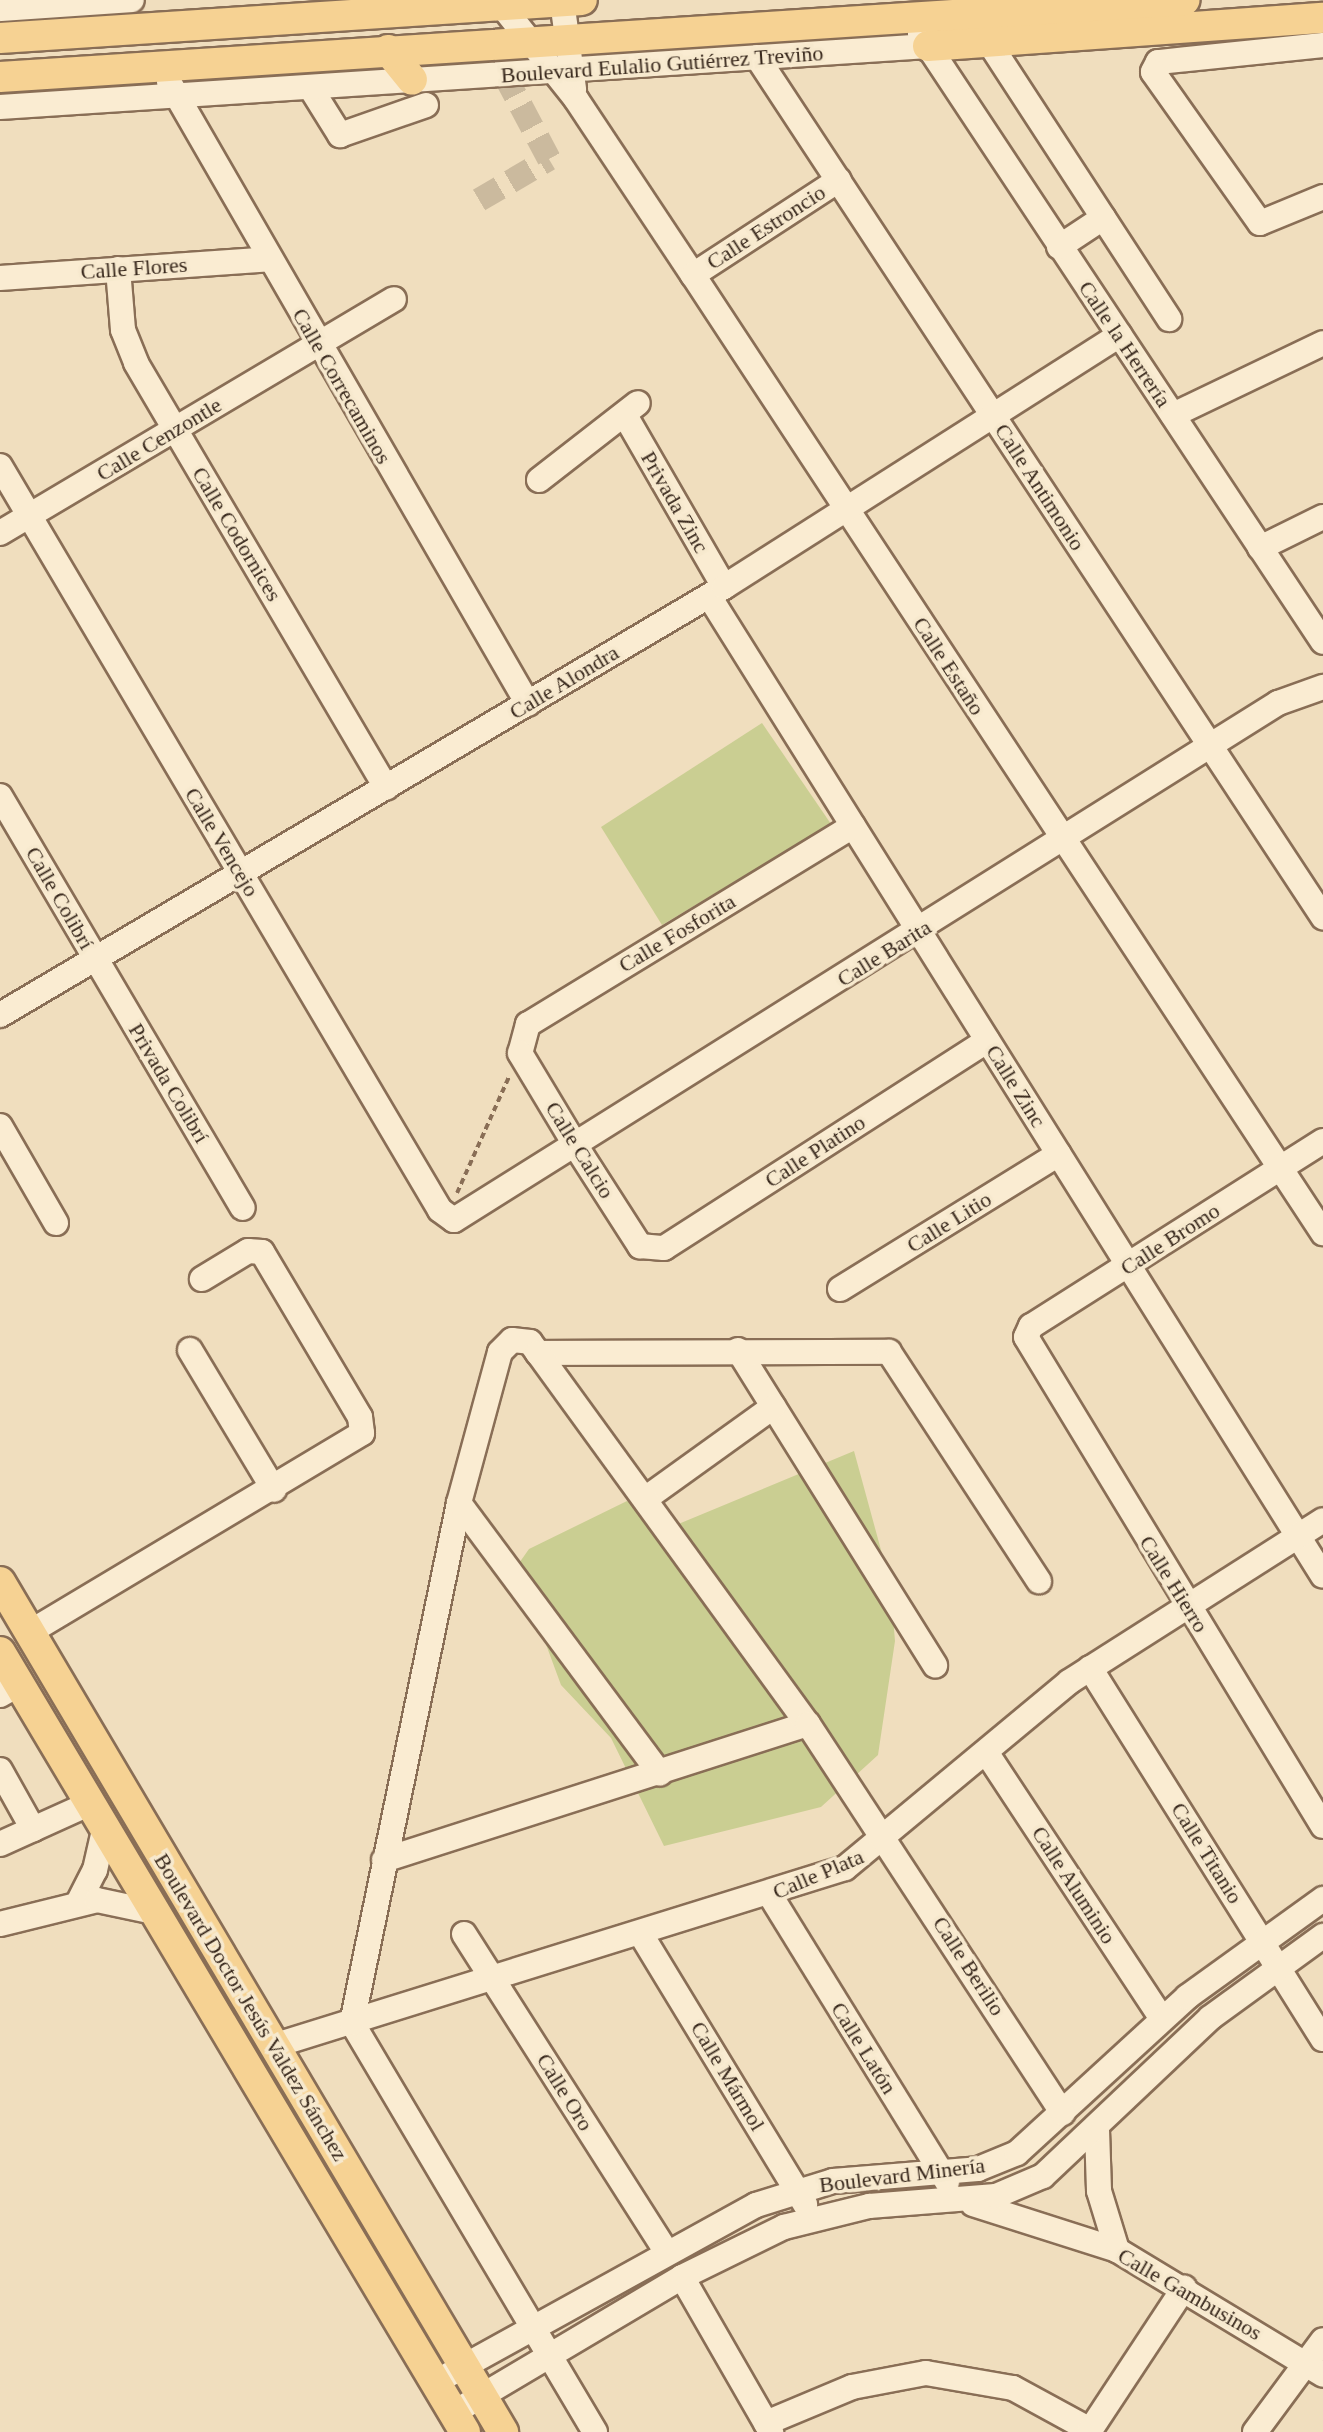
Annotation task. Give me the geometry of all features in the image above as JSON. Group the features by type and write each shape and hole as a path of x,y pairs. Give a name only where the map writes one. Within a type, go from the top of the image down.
{"main road":[{"path":"307,0 371,14"},
{"name":"Boulevard Eulalio Gutiérrez Treviño","path":"0,77 1185,0"},
{"path":"0,38 572,1"},
{"name":"Boulevard Eulalio Gutiérrez Treviño","path":"928,46 1323,18"},
{"path":"388,50 419,92"},
{"name":"Boulevard Doctor Jesús Valdez Sánchez","path":"0,1582 503,2432"},
{"name":"Boulevard Doctor Jesús Valdez Sánchez","path":"0,1652 10,1689 98,1814 459,2422"}],"street":[{"path":"0,9 132,0"},
{"path":"562,74 572,1"},
{"name":"Calle Estaño","path":"502,6 527,41 562,74 1323,1233"},
{"name":"Calle la Herrería","path":"910,19 1323,642"},
{"path":"1203,26 1222,55"},
{"path":"988,41 1169,319"},
{"path":"1323,45 1158,62 1153,72 1260,223 1323,197"},
{"name":"Boulevard Eulalio Gutiérrez Treviño","path":"0,107 310,87 419,92 562,74 928,46"},
{"name":"Calle Antimonio","path":"757,57 1323,917"},
{"name":"Calle Correcaminos","path":"160,66 528,704"},
{"path":"310,87 336,133 389,120 419,92"},
{"name":"Calle Estroncio","path":"693,275 839,180"},
{"path":"1059,247 1103,218"},
{"name":"Calle Flores","path":"0,278 269,259"},
{"name":"Calle Codornices","path":"118,269 129,347 386,788"},
{"name":"Calle Cenzontle","path":"0,533 394,299"},
{"name":"Calle Alondra","path":"0,1015 716,592 1119,335"},
{"path":"1173,415 1323,343"},
{"name":"Privada Zinc","path":"539,480 632,410 716,592"},
{"name":"Calle Vencejo","path":"0,466 446,1217"},
{"path":"1260,548 1323,517"},
{"name":"Calle Zinc","path":"716,592 853,826 1323,1576"},
{"name":"Calle Barita","path":"446,1217 469,1216 1291,696 1323,687"},
{"name":"Calle Colibrí","path":"0,796 95,959"},
{"name":"Calle Fosforita","path":"520,1053 523,1033 536,1018 853,826"},
{"name":"Privada Colibrí","path":"95,959 243,1208"},
{"name":"Calle Platino","path":"640,1246 664,1248 987,1041"},
{"name":"Calle Calcio","path":"520,1053 640,1246"},
{"path":"0,1126 56,1223"},
{"name":"Calle Bromo","path":"1026,1343 1031,1326 1323,1141"},
{"name":"Calle Litio","path":"840,1289 1059,1154"},
{"path":"30,1632 357,1441 360,1417 262,1252 248,1251 202,1279"},
{"path":"595,2432 352,2023 459,1503 503,1345 521,1339 538,1353 871,1348 897,1357 1039,1581"},
{"name":"Calle Hierro","path":"1026,1343 1323,1826"},
{"path":"190,1350 274,1490"},
{"path":"738,1350 935,1665"},
{"name":"Calle Berilio","path":"538,1353 881,1829 1063,2113"},
{"path":"645,1499 773,1407"},
{"path":"459,1503 660,1774"},
{"name":"Calle Plata","path":"273,2046 495,1982 770,1895 845,1868 881,1829 986,1752 1090,1668 1323,1520"},
{"name":"Calle Titanio","path":"1090,1668 1323,2039"},
{"path":"384,1860 660,1774 808,1724"},
{"name":"Calle Aluminio","path":"986,1752 1162,2019"},
{"path":"4,1786 33,1829"},
{"path":"0,1844 33,1829 98,1814 95,1870 78,1903"},
{"name":"Calle Latón","path":"770,1895 959,2201"},
{"name":"Boulevard Minería","path":"435,2382 666,2251 797,2189 941,2173 998,2163 1063,2113 1162,2019 1262,1939 1323,1899"},
{"path":"1,1922 78,1903 115,1900 158,1913"},
{"name":"Calle Oro","path":"464,1934 666,2251"},
{"name":"Calle Mármol","path":"642,1936 814,2217"},
{"name":"Boulevard Minería","path":"459,2422 482,2396 682,2277 814,2217 959,2201 1022,2187 1097,2130 1137,2088 1278,1965 1323,1936"},
{"path":"1115,2064 1137,2088"},
{"path":"1097,2130 1099,2191 1117,2250"},
{"name":"Calle Gambusinos","path":"959,2201 1117,2250 1315,2369"},
{"path":"682,2277 769,2428 852,2387 926,2373 1013,2388 1090,2431 1184,2288"},
{"path":"1255,2432 1315,2369 1323,2340"}],"path":[{"path":"446,1217 520,1053"}],"green space":[{"path":"762,723 831,824 662,925 601,827"},
{"path":"854,1451 890,1583 895,1641 878,1755 821,1807 664,1846 611,1738 561,1685 517,1566 529,1549 627,1501 676,1525"}],"tunnel":[{"path":"479,200 549,159 505,76"}]}
